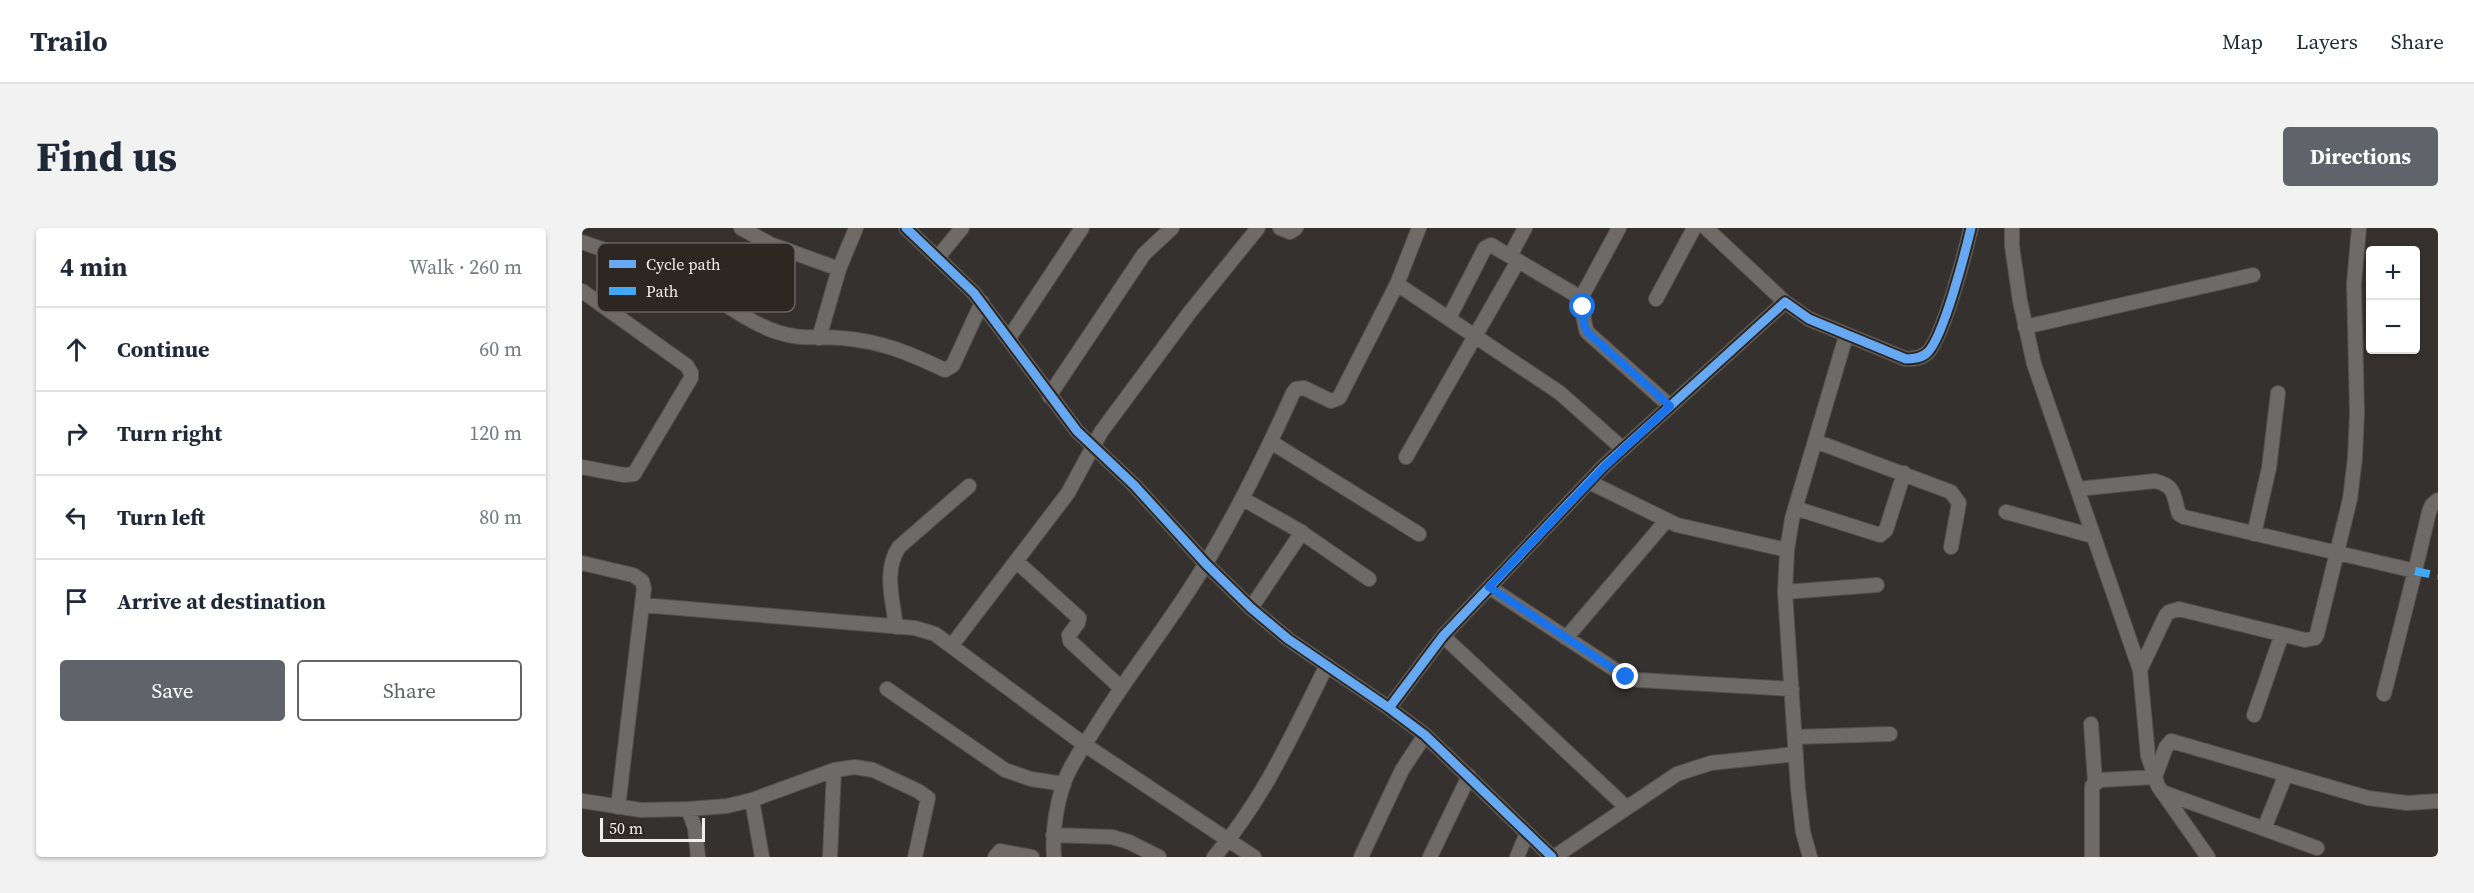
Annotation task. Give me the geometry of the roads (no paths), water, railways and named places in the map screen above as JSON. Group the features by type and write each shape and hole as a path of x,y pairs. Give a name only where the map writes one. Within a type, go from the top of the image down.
{"street":[{"path":"741,228 768,243"},
{"path":"819,338 839,269 856,228"},
{"path":"906,228 982,302 1049,396 1092,447 1134,485 1206,564 1251,608 1288,639 1425,735 1553,857 1677,774 1711,763 1796,754"},
{"path":"938,257 962,228"},
{"path":"1009,338 1082,228"},
{"path":"1049,396 1144,254 1172,228"},
{"path":"952,645 1068,493 1092,447 1190,312 1258,228"},
{"path":"1280,228 1290,232 1296,228"},
{"path":"1054,857 1053,836 1064,784 1085,745 1206,564 1243,499 1296,389 1304,388 1330,401 1339,398 1397,284 1419,228"},
{"path":"1406,458 1477,336 1514,259 1525,228"},
{"path":"1580,300 1619,228"},
{"path":"1656,299 1694,228"},
{"path":"1706,228 1785,302 1809,319 1906,359 1917,359 1928,352 1935,338 1951,296 1971,228"},
{"path":"2012,228 2013,257 2034,364 2140,670 2148,756 2162,792 2208,857"},
{"path":"2140,670 2166,615 2173,610 2179,609 2305,640 2315,638 2317,634 2350,499 2355,458 2357,413 2354,283 2359,228"},
{"path":"582,242 597,248"},
{"path":"1449,318 1485,248 1491,245 1570,291 1580,300 1587,332 1670,406"},
{"path":"795,253 839,269"},
{"path":"2025,327 2253,274"},
{"path":"1397,284 1560,393 1623,449"},
{"path":"582,291 597,302"},
{"path":"738,312 776,332 795,337 838,337 875,342 924,358 945,370 952,365 982,302"},
{"path":"1389,708 1443,636 1589,482 1785,302"},
{"path":"582,467 624,475 634,474 692,373 687,366 611,312"},
{"path":"1810,857 1803,831 1796,754 1785,592 1787,550 1795,508 1846,336"},
{"path":"2254,534 2269,468 2278,393"},
{"path":"1815,441 1944,488 1956,497 1959,510 1951,547"},
{"path":"1271,442 1419,534"},
{"path":"1795,508 1880,536 1886,530 1904,473"},
{"path":"2078,489 2155,481 2169,486 2173,491 2179,514 2184,517 2415,571"},
{"path":"1589,482 1666,521 1694,530 1787,550"},
{"path":"896,627 890,579 891,559 899,547 969,486"},
{"path":"1243,499 1302,532 1369,579"},
{"path":"2384,694 2429,512 2438,500"},
{"path":"2006,512 2093,536"},
{"path":"1566,638 1666,521"},
{"path":"1251,608 1302,532"},
{"path":"1016,561 1079,618 1070,634 1070,641 1121,688"},
{"path":"582,563 637,577 642,581 644,588 618,807"},
{"path":"1785,592 1876,585"},
{"path":"1489,587 1626,677 1638,680 1792,689"},
{"path":"642,604 926,630 952,645 1085,745 1254,857"},
{"path":"2254,715 2282,634"},
{"path":"1443,636 1627,808"},
{"path":"1214,857 1228,840 1280,758 1327,665"},
{"path":"887,689 1005,770 1031,779 1064,784"},
{"path":"2091,724 2095,782 2091,792 2092,857"},
{"path":"1795,737 1890,734"},
{"path":"1361,857 1402,770 1425,735"},
{"path":"2155,777 2166,747 2171,741 2377,799 2407,803 2438,801"},
{"path":"582,801 640,810 688,810 752,800 834,770 855,767 873,770 924,794 927,798 915,857"},
{"path":"830,857 834,770"},
{"path":"2264,829 2286,774"},
{"path":"1430,857 1469,776"},
{"path":"2095,782 2155,777"},
{"path":"2162,792 2317,848"},
{"path":"752,800 762,857"},
{"path":"688,810 695,828 698,857"},
{"path":"1517,857 1527,833"},
{"path":"1053,836 1112,837 1130,842 1159,857"},
{"path":"995,857 1000,851 1005,850 1032,857"}]}
